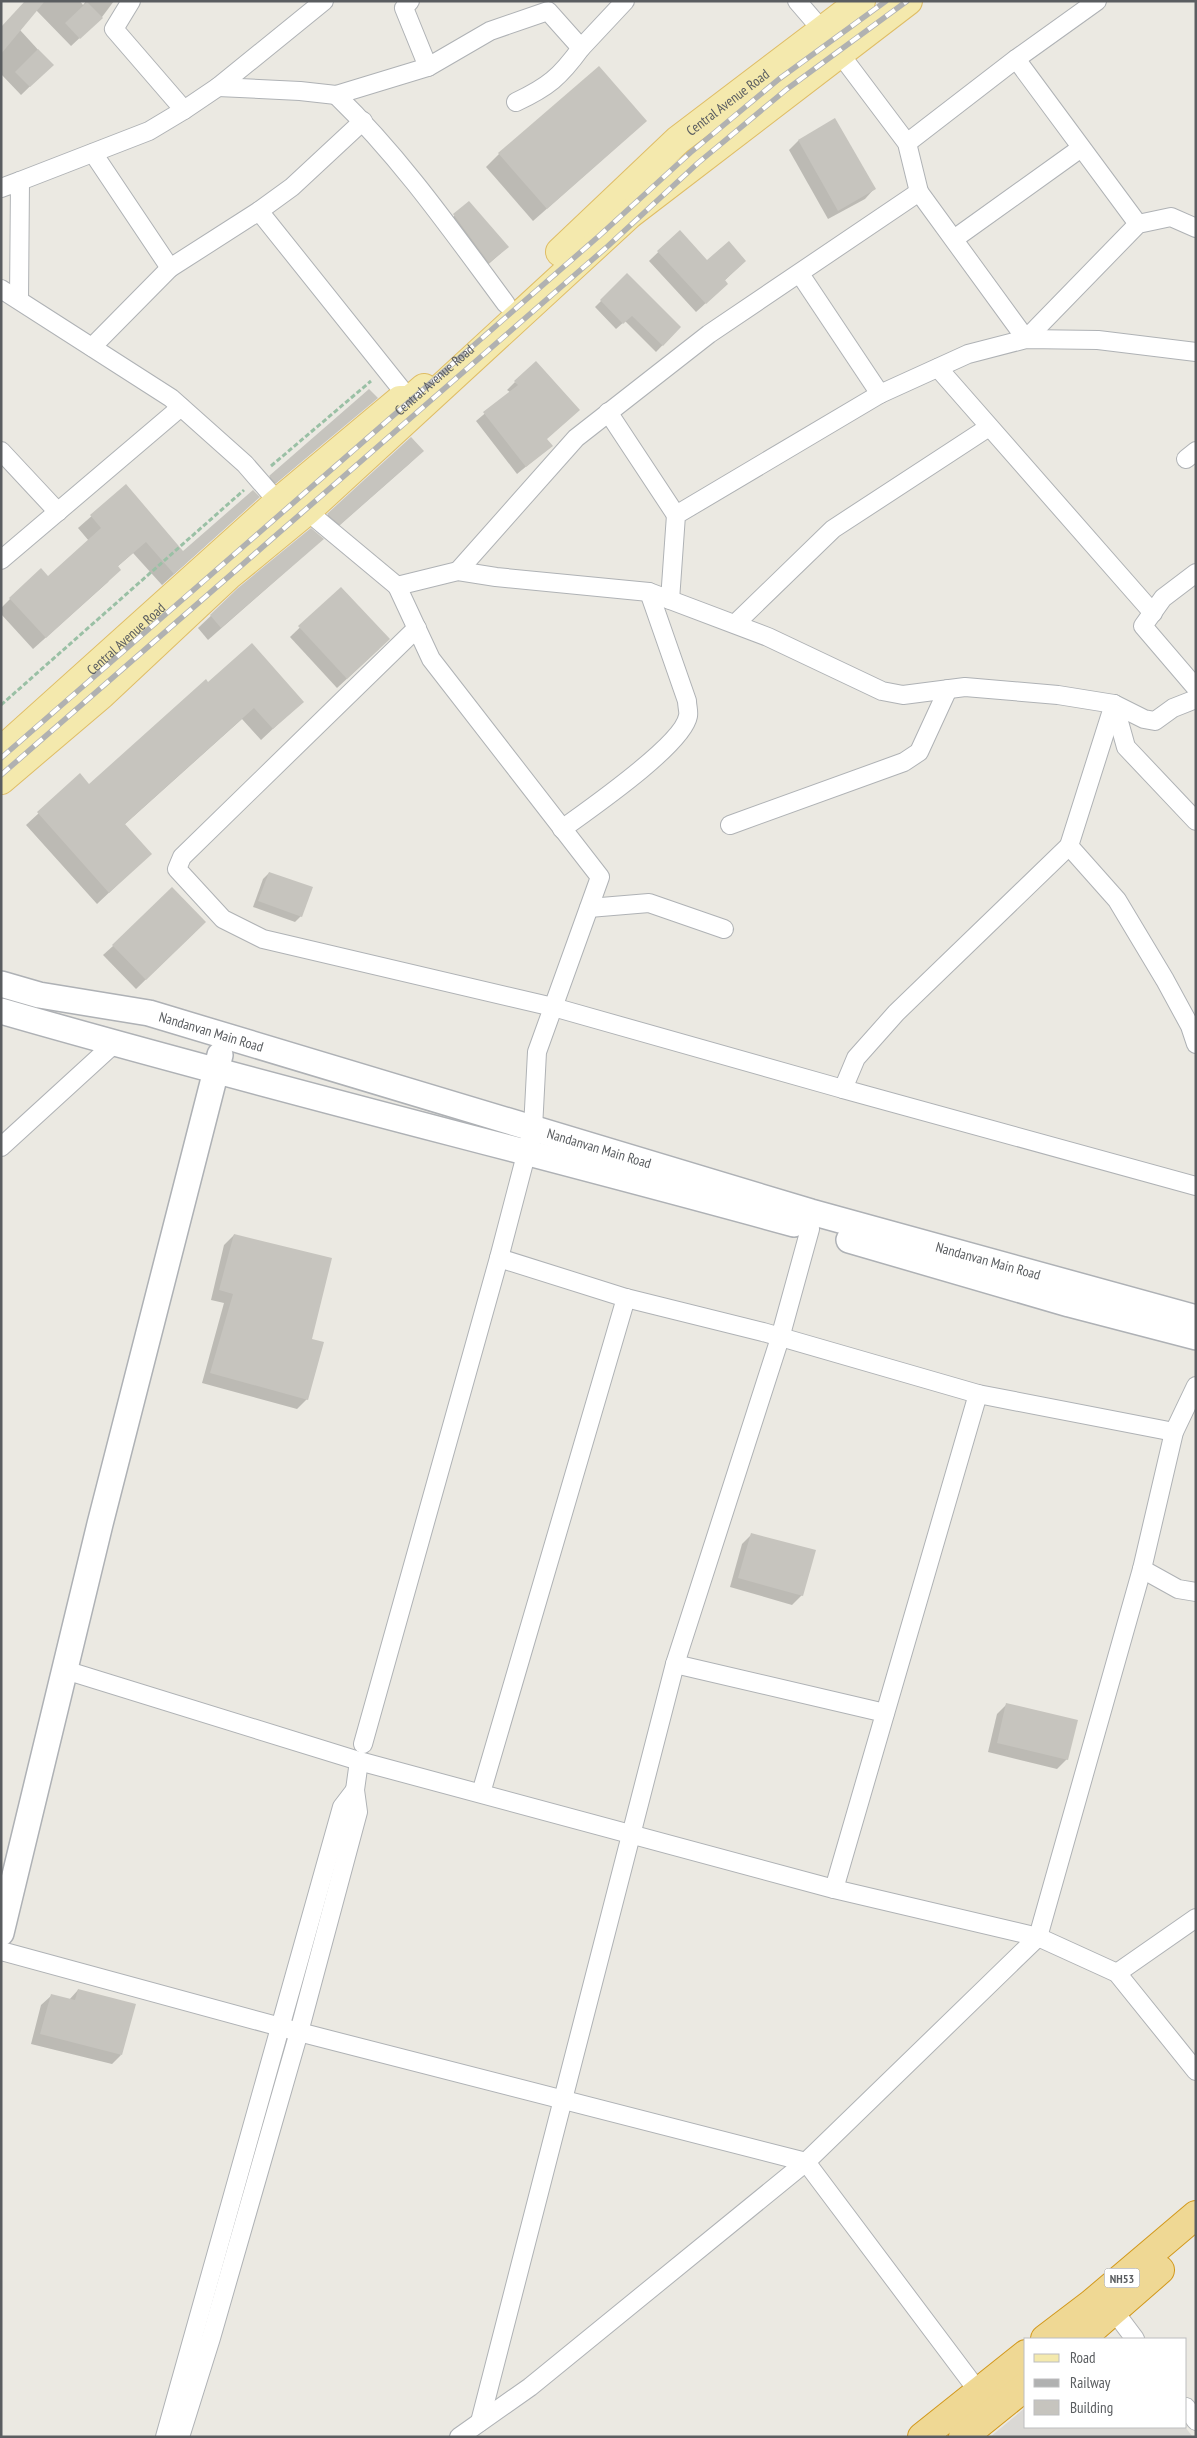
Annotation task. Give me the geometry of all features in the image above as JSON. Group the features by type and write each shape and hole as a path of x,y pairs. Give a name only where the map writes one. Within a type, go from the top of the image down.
{"highway":[{"name":"NH53","path":"1047,2338 1091,2304 1196,2215"},
{"name":"NH53","path":"1082,2338 1196,2240"},
{"path":"934,2433 978,2391 1024,2356"},
{"path":"963,2437 1024,2388"}],"main road":[{"name":"Central Avenue Road","path":"1,752 278,502 480,338 506,304 678,140 861,1"},
{"path":"1,780 101,695 228,576 307,511 630,214 908,1"},
{"name":"Nandanvan Main Road","path":"1,984 39,995 149,1013 811,1212 1196,1318"},
{"path":"1,1011 116,1042 216,1072 619,1175 1069,1304 1196,1337"},
{"path":"1,1933 65,1670 225,1036"}],"street":[{"path":"131,1 114,29 184,110"},
{"path":"1,188 149,131 218,87 324,1"},
{"path":"410,1 404,8 428,67"},
{"path":"516,102 543,89 565,70 581,48 625,1"},
{"path":"797,1 822,30 907,143 919,192 1026,339"},
{"path":"907,143 1016,59 1097,1"},
{"path":"218,87 300,90 336,95 428,67 490,31 548,11 581,48"},
{"path":"1016,59 1138,224"},
{"path":"336,95 363,121 416,181 506,304"},
{"path":"92,347 170,268 259,211 292,187 363,121"},
{"path":"954,240 1081,148"},
{"path":"93,153 170,268"},
{"path":"19,300 20,182"},
{"path":"458,571 576,438 709,334 919,192"},
{"path":"259,211 405,400"},
{"path":"1026,339 1138,224 1171,217 1196,228"},
{"path":"800,274 880,394"},
{"path":"1,289 171,398 245,464 278,502 307,511 397,586 431,659 600,877 538,1052 533,1128 499,1258 361,1752 354,1790 358,1812 299,2032 211,2338 180,2437"},
{"path":"676,515 880,394 968,354 1026,339 1098,340 1196,352"},
{"path":"938,368 1153,613"},
{"path":"1,560 181,407"},
{"path":"608,412 676,515 670,600"},
{"path":"734,624 832,529 989,427"},
{"path":"1,451 58,512"},
{"path":"397,586 458,571 496,577 650,592 768,637 882,691 903,695 965,687 998,689 1091,699 1114,704 1144,719 1155,721 1173,708 1196,699"},
{"path":"1196,573 1163,598 1143,626 1196,688"},
{"path":"562,829 637,774 677,735 688,717 687,701 650,592"},
{"path":"416,628 182,857 177,869 222,919 263,939 553,1007 1196,1186"},
{"path":"730,825 904,762 919,752 948,689"},
{"path":"1114,704 1126,747 1196,821"},
{"path":"843,1089 856,1058 896,1013 1069,846 1114,704"},
{"path":"1069,846 1117,900 1165,980 1190,1026 1196,1044"},
{"path":"588,908 649,903 724,929"},
{"path":"1,1146 116,1042"},
{"path":"480,2422 675,1664 780,1338 810,1229"},
{"path":"499,1258 626,1298 780,1338 978,1394 1174,1432"},
{"path":"481,1793 626,1298"},
{"path":"459,2437 530,2387 806,2162 1038,1937 1142,1569 1174,1432 1196,1386"},
{"path":"834,1889 978,1394"},
{"path":"1142,1569 1178,1589 1195,1595"},
{"path":"675,1664 885,1713"},
{"path":"65,1670 361,1752 481,1793 834,1889 1038,1937 1117,1973 1194,2067"},
{"path":"165,2437 342,1807 354,1790"},
{"path":"1117,1973 1196,1918"},
{"path":"1,1951 299,2032 806,2162 978,2391"},
{"path":"1114,2311 1134,2338"},
{"path":"1187,2408 1196,2421"}],"path":[{"path":"1,704 376,376 405,400"}],"shaded area":[{"path":"1024,2409 1024,2428 1186,2428 1193,2437 990,2437"}],"building":[{"path":"25,1 45,1 1,54 1,27"},
{"path":"87,2 103,18 80,39 65,23"},
{"path":"38,49 54,65 30,87 15,72"},
{"path":"599,66 647,121 547,209 498,153"},
{"path":"835,118 876,189 838,211 798,140"},
{"path":"469,201 509,247 489,263 453,214"},
{"path":"680,230 707,260 729,241 746,261 725,280 728,284 706,304 657,251"},
{"path":"627,273 681,327 663,346 632,316 623,324 600,300"},
{"path":"536,361 580,410 547,439 553,446 526,467 483,412 518,385 514,381"},
{"path":"369,389 378,398 276,483 269,476"},
{"path":"411,437 424,451 340,525 327,514"},
{"path":"126,484 183,551 253,490 260,497 174,574 146,542 118,566 121,570 46,638 9,598 41,568 48,576 101,528 90,515"},
{"path":"311,528 324,539 221,628 210,615 238,588"},
{"path":"341,587 390,639 347,679 298,626"},
{"path":"252,643 304,702 273,729 254,708 125,824 152,854 109,893 37,812 80,773 89,784 206,679 208,682"},
{"path":"269,872 313,887 302,917 258,901"},
{"path":"172,887 206,922 146,980 112,945"},
{"path":"234,1234 332,1258 312,1339 324,1342 308,1400 210,1373 233,1294 219,1290"},
{"path":"751,1533 816,1550 803,1596 738,1578"},
{"path":"1006,1703 1078,1720 1068,1760 997,1743"},
{"path":"78,1989 136,2004 122,2055 40,2034 51,1994 75,2000"}],"railway":[{"path":"1,758 599,236 690,153 779,79 886,1"},
{"path":"1,775 608,246 698,163 787,89 907,1"}]}
